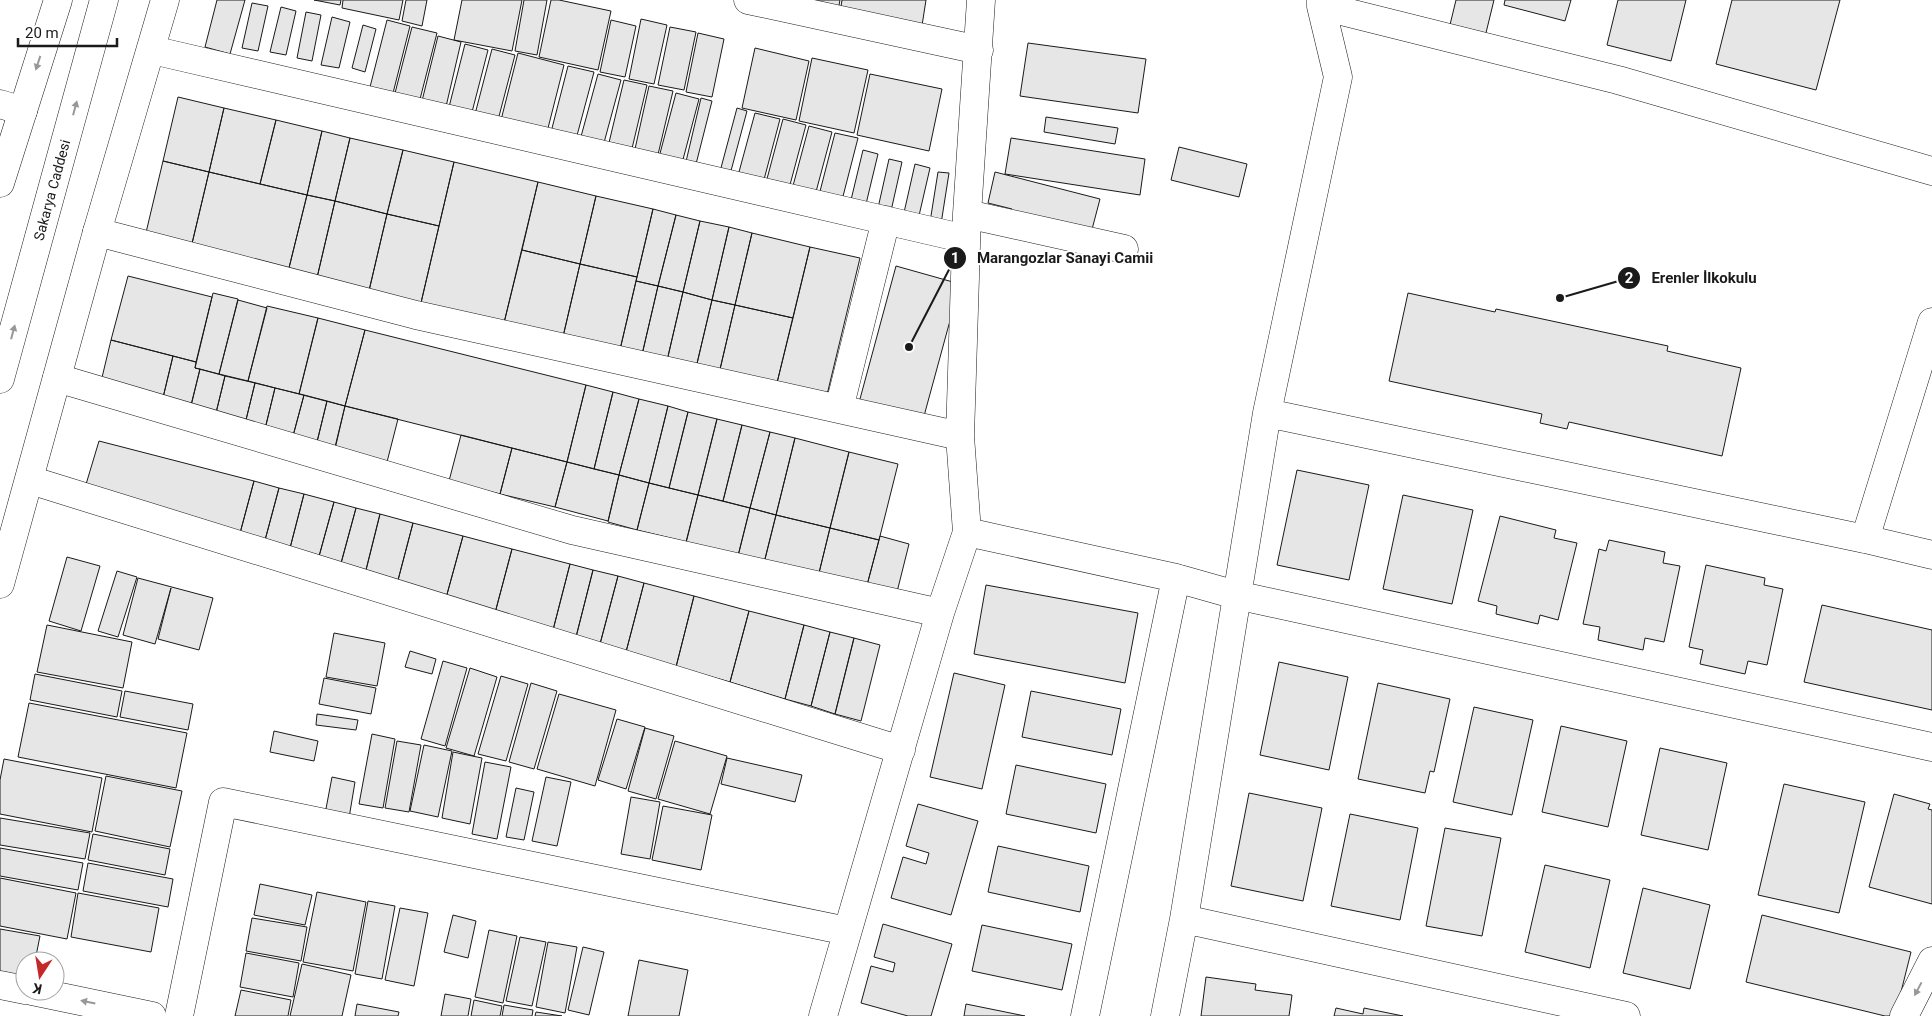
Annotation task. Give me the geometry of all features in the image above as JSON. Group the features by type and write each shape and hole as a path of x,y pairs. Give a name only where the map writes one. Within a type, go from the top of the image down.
{"street":[{"path":"0,183 11,108 58,0"},
{"name":"Sakarya Caddesi","path":"0,379 104,0"},
{"path":"0,584 97,232 152,50 165,0"},
{"path":"748,0 978,50"},
{"path":"823,1016 940,613 967,532 960,436 967,226 981,0"},
{"path":"1165,1016 1184,919 1236,595 1268,413 1338,77 1321,3 1618,80 1932,171"},
{"path":"152,50 886,220 967,226 1124,249"},
{"path":"839,409 886,220"},
{"path":"97,232 416,315 960,436"},
{"path":"1864,539 1932,322"},
{"path":"57,378 572,530 940,613"},
{"path":"1268,413 1932,555"},
{"path":"30,480 901,750"},
{"path":"967,532 1176,578 1236,595 1932,747"},
{"path":"1086,1016 1176,578"},
{"path":"179,1016 223,802 847,931"},
{"path":"1184,919 1626,1016"},
{"path":"1904,1016 1932,961"},
{"path":"0,985 15,988"},
{"path":"65,998 152,1016"}],"building":[{"path":"217,0 245,0 230,54 205,47"},
{"path":"314,0 341,0 340,5"},
{"path":"343,0 403,0 399,20 342,8"},
{"path":"406,0 427,0 422,26 402,21"},
{"path":"462,0 522,0 512,51 454,40"},
{"path":"524,0 547,0 537,55 515,51"},
{"path":"551,0 611,11 598,70 539,57"},
{"path":"807,0 840,0 837,16"},
{"path":"842,0 926,0 921,32 839,19"},
{"path":"1456,0 1494,0 1484,41 1448,33"},
{"path":"1505,0 1571,0 1565,21 1504,5"},
{"path":"1618,0 1686,0 1671,61 1607,45"},
{"path":"1732,0 1840,0 1816,90 1716,64"},
{"path":"252,3 268,6 258,51 242,48"},
{"path":"281,7 296,11 286,55 270,52"},
{"path":"306,12 321,15 312,61 297,58"},
{"path":"332,17 350,22 339,68 321,65"},
{"path":"641,19 667,25 654,84 629,79"},
{"path":"387,20 410,26 392,97 369,91"},
{"path":"611,20 636,26 625,77 600,72"},
{"path":"363,25 376,29 365,72 352,68"},
{"path":"412,27 437,33 419,103 394,97"},
{"path":"670,27 696,32 684,90 658,85"},
{"path":"698,33 724,39 712,97 686,92"},
{"path":"438,36 461,42 445,111 421,105"},
{"path":"1028,43 1146,59 1138,113 1020,96"},
{"path":"465,44 488,50 471,116 448,111"},
{"path":"755,48 809,61 796,120 742,108"},
{"path":"492,49 515,55 497,124 474,118"},
{"path":"518,53 564,65 546,136 500,124"},
{"path":"812,58 868,70 854,133 799,121"},
{"path":"568,66 594,72 575,143 550,136"},
{"path":"598,74 621,80 602,150 579,144"},
{"path":"870,74 942,89 929,151 857,135"},
{"path":"624,80 647,85 630,157 607,151"},
{"path":"649,86 673,91 656,163 633,158"},
{"path":"676,93 699,99 681,167 658,161"},
{"path":"178,97 224,108 209,172 163,161"},
{"path":"701,98 712,101 694,172 684,170"},
{"path":"224,108 276,120 260,184 209,172"},
{"path":"737,108 747,111 728,182 718,179"},
{"path":"755,113 780,119 761,191 736,183"},
{"path":"1046,117 1118,128 1115,144 1044,132"},
{"path":"783,119 806,125 787,196 764,190"},
{"path":"276,120 322,131 307,195 260,184"},
{"path":"809,126 832,132 813,203 790,197"},
{"path":"322,131 350,138 335,201 307,195"},
{"path":"835,133 858,138 840,208 817,203"},
{"path":"350,138 403,150 387,214 335,201"},
{"path":"1011,138 1145,159 1140,195 1005,174"},
{"path":"1179,147 1247,164 1239,197 1171,180"},
{"path":"403,150 454,162 439,226 387,214"},
{"path":"863,150 878,154 866,204 851,200"},
{"path":"889,159 902,162 891,211 878,208"},
{"path":"163,161 209,172 190,252 144,241"},
{"path":"454,162 538,182 503,327 420,307"},
{"path":"915,164 930,168 918,220 903,217"},
{"path":"209,172 307,195 287,276 190,252"},
{"path":"938,172 949,173 941,224 930,222"},
{"path":"995,172 1100,199 1090,237 1010,217 1012,209 988,203"},
{"path":"538,182 596,196 580,264 522,250"},
{"path":"307,195 335,201 316,282 287,276"},
{"path":"596,196 653,209 637,277 580,264"},
{"path":"335,201 387,214 368,295 316,282"},
{"path":"653,209 676,215 658,286 636,281"},
{"path":"387,214 439,226 420,307 368,295"},
{"path":"676,215 700,221 683,292 658,286"},
{"path":"700,221 729,227 712,300 683,292"},
{"path":"729,227 752,233 735,305 712,300"},
{"path":"752,233 810,247 793,318 735,305"},
{"path":"810,247 860,258 825,403 775,391"},
{"path":"522,250 580,264 562,341 503,327"},
{"path":"580,264 637,277 619,354 562,341"},
{"path":"896,266 960,284 921,427 857,410"},
{"path":"128,276 212,297 196,362 111,340"},
{"path":"636,281 658,286 641,359 619,354"},
{"path":"658,286 683,292 666,365 641,359"},
{"path":"683,292 712,300 695,372 666,365"},
{"path":"213,293 238,299 219,374 195,368"},
{"path":"1408,293 1495,312 1496,309 1668,346 1667,351 1741,368 1722,456 1569,422 1567,429 1540,423 1542,414 1389,381"},
{"path":"238,300 267,308 248,381 219,374"},
{"path":"712,300 735,305 718,378 695,372"},
{"path":"735,305 793,318 775,391 718,378"},
{"path":"267,306 318,318 299,394 248,381"},
{"path":"318,318 365,330 345,406 299,394"},
{"path":"365,330 586,385 567,462 345,406"},
{"path":"111,340 173,356 161,406 99,390"},
{"path":"173,356 196,362 195,368 200,369 189,413 161,406"},
{"path":"200,369 225,376 215,417 190,410"},
{"path":"225,376 255,383 245,424 215,417"},
{"path":"255,383 275,388 265,429 245,424"},
{"path":"586,385 613,392 594,469 567,462"},
{"path":"275,388 304,395 293,436 265,429"},
{"path":"613,392 639,399 619,475 594,469"},
{"path":"304,395 327,401 317,442 293,436"},
{"path":"639,399 668,406 649,483 619,475"},
{"path":"327,401 345,406 335,447 317,442"},
{"path":"345,406 398,419 387,462 335,449"},
{"path":"668,406 688,412 669,488 649,483"},
{"path":"688,412 717,419 698,495 669,488"},
{"path":"717,419 742,425 723,501 698,495"},
{"path":"742,425 770,432 750,508 723,501"},
{"path":"770,432 795,438 776,515 750,508"},
{"path":"461,435 512,448 500,494 449,481"},
{"path":"795,438 849,452 830,528 776,515"},
{"path":"99,441 254,481 239,537 84,491"},
{"path":"512,448 567,462 555,507 500,494"},
{"path":"849,452 898,464 879,540 830,528"},
{"path":"567,462 619,475 608,521 555,507"},
{"path":"1297,470 1369,485 1349,580 1277,565"},
{"path":"619,475 649,483 637,530 608,522"},
{"path":"254,481 279,488 264,544 239,537"},
{"path":"649,483 698,495 686,542 637,530"},
{"path":"279,488 304,494 289,552 264,544"},
{"path":"304,494 334,502 318,560 289,552"},
{"path":"698,495 750,508 738,556 686,543"},
{"path":"1403,495 1473,510 1452,604 1383,589"},
{"path":"334,502 356,508 340,567 318,560"},
{"path":"356,508 380,514 365,574 340,567"},
{"path":"750,508 776,515 764,563 738,556"},
{"path":"380,514 413,523 397,584 365,574"},
{"path":"776,515 830,528 818,577 764,563"},
{"path":"1500,516 1556,530 1554,538 1577,543 1558,620 1540,615 1538,624 1496,614 1497,606 1478,601"},
{"path":"413,523 463,536 446,598 397,584"},
{"path":"830,528 879,540 866,589 818,577"},
{"path":"463,536 512,549 495,613 446,598"},
{"path":"880,536 909,544 896,596 866,589"},
{"path":"1609,540 1665,552 1663,563 1680,566 1664,642 1645,638 1643,650 1598,640 1600,627 1583,624 1599,549 1606,551"},
{"path":"512,549 570,564 553,630 495,613"},
{"path":"67,557 100,566 81,631 49,621"},
{"path":"570,564 593,570 576,637 553,630"},
{"path":"1706,565 1765,578 1764,585 1783,589 1767,665 1748,661 1745,674 1700,664 1703,650 1689,647"},
{"path":"593,570 618,576 600,644 576,637"},
{"path":"117,571 137,577 118,637 98,631"},
{"path":"618,576 644,583 626,652 600,644"},
{"path":"138,578 213,598 199,650 158,639 171,588 155,644 123,635"},
{"path":"644,583 694,596 676,667 626,652"},
{"path":"986,585 1138,613 1125,683 974,654"},
{"path":"694,596 749,611 730,682 676,667"},
{"path":"1822,605 1932,630 1932,710 1804,682"},
{"path":"749,611 804,625 785,699 730,682"},
{"path":"47,625 132,642 123,688 37,672"},
{"path":"804,625 830,632 811,706 785,699"},
{"path":"830,632 854,638 835,714 811,706"},
{"path":"334,633 385,643 377,686 326,677"},
{"path":"854,638 880,645 861,721 835,714"},
{"path":"410,651 436,659 432,674 405,667"},
{"path":"443,661 467,668 445,746 421,739"},
{"path":"1279,662 1348,677 1329,770 1260,755"},
{"path":"470,668 497,677 474,756 446,748"},
{"path":"954,673 1005,685 982,789 930,777"},
{"path":"35,674 122,691 117,717 30,700"},
{"path":"501,676 528,684 506,761 478,754"},
{"path":"324,678 376,688 371,714 319,704"},
{"path":"531,683 557,691 534,769 509,762"},
{"path":"1378,683 1450,699 1434,772 1430,771 1425,793 1358,779"},
{"path":"125,691 193,704 188,730 120,717"},
{"path":"1031,691 1121,709 1112,755 1022,737"},
{"path":"559,694 616,710 595,786 537,769"},
{"path":"29,703 187,733 176,788 18,757"},
{"path":"1474,707 1533,720 1512,815 1453,802"},
{"path":"317,714 358,720 356,730 316,725"},
{"path":"617,719 645,727 626,789 598,780"},
{"path":"1561,726 1627,741 1608,827 1542,812"},
{"path":"645,728 674,736 656,799 628,791"},
{"path":"274,731 318,741 314,761 270,752"},
{"path":"372,734 395,739 383,808 359,804"},
{"path":"397,741 421,745 409,812 385,808"},
{"path":"675,741 727,756 710,814 658,799"},
{"path":"424,745 452,751 438,817 410,811"},
{"path":"1660,748 1727,763 1708,850 1641,835"},
{"path":"453,752 482,758 470,824 442,818"},
{"path":"727,758 802,775 795,802 721,784"},
{"path":"4,759 102,778 92,832 0,814 0,780"},
{"path":"485,762 511,767 497,839 472,834"},
{"path":"1016,765 1106,784 1096,833 1006,814"},
{"path":"106,776 182,791 170,847 95,831"},
{"path":"332,777 355,782 349,818 325,814"},
{"path":"546,777 571,782 557,846 532,841"},
{"path":"1784,784 1865,802 1839,913 1758,895"},
{"path":"516,788 534,792 524,840 506,837"},
{"path":"1249,793 1322,808 1303,901 1231,886"},
{"path":"1894,794 1930,804 1928,809 1932,810 1932,904 1869,887"},
{"path":"631,797 660,802 650,859 621,854"},
{"path":"918,804 978,821 951,915 891,898 903,857 926,864 929,853 906,846"},
{"path":"663,806 712,815 701,870 652,860"},
{"path":"1350,814 1418,828 1400,920 1331,906"},
{"path":"0,818 90,833 85,859 0,845"},
{"path":"1445,828 1501,838 1482,936 1426,926"},
{"path":"93,834 170,849 165,875 88,860"},
{"path":"998,846 1089,866 1080,912 988,892"},
{"path":"0,848 83,863 78,890 0,876"},
{"path":"88,863 173,879 168,907 83,891"},
{"path":"1545,865 1610,880 1590,968 1525,952"},
{"path":"0,878 76,893 67,939 0,926"},
{"path":"260,884 312,895 305,925 254,915"},
{"path":"1643,888 1710,905 1690,989 1623,973"},
{"path":"317,892 366,902 353,971 303,962"},
{"path":"78,893 159,908 151,952 71,937"},
{"path":"368,901 395,906 382,979 355,974"},
{"path":"400,908 428,913 414,986 385,980"},
{"path":"453,915 476,921 468,958 444,952"},
{"path":"1762,915 1911,952 1895,1016 1885,1016 1746,982"},
{"path":"252,918 307,927 301,961 246,951"},
{"path":"883,924 952,944 931,1016 908,1016 861,1003 871,966 893,972 895,963 874,957"},
{"path":"982,925 1072,944 1062,990 972,971"},
{"path":"0,929 40,936 37,951 15,951 15,982 0,980"},
{"path":"489,930 517,936 503,1003 475,997"},
{"path":"520,937 546,942 532,1006 506,1001"},
{"path":"548,942 577,947 565,1013 536,1007"},
{"path":"583,947 604,952 589,1015 568,1010"},
{"path":"246,953 299,963 293,997 240,987"},
{"path":"639,960 688,970 679,1016 628,1016"},
{"path":"302,964 351,975 342,1016 290,1016"},
{"path":"1206,977 1256,984 1255,990 1292,995 1289,1016 1201,1016"},
{"path":"241,990 291,1000 288,1016 235,1016"},
{"path":"445,994 471,999 468,1016 441,1016"},
{"path":"474,1000 502,1006 500,1016 471,1016"},
{"path":"357,1004 399,1012 398,1016 355,1016"},
{"path":"966,1004 1025,1016 964,1016"},
{"path":"504,1005 533,1010 532,1016 502,1016"},
{"path":"1336,1008 1363,1014 1364,1008 1403,1016 1334,1016"},
{"path":"536,1012 562,1016 535,1016"}],"place":[{"name":"Erenler İlkokulu","path":"1560,298"},
{"name":"Marangozlar Sanayi Camii","path":"909,347"}]}
